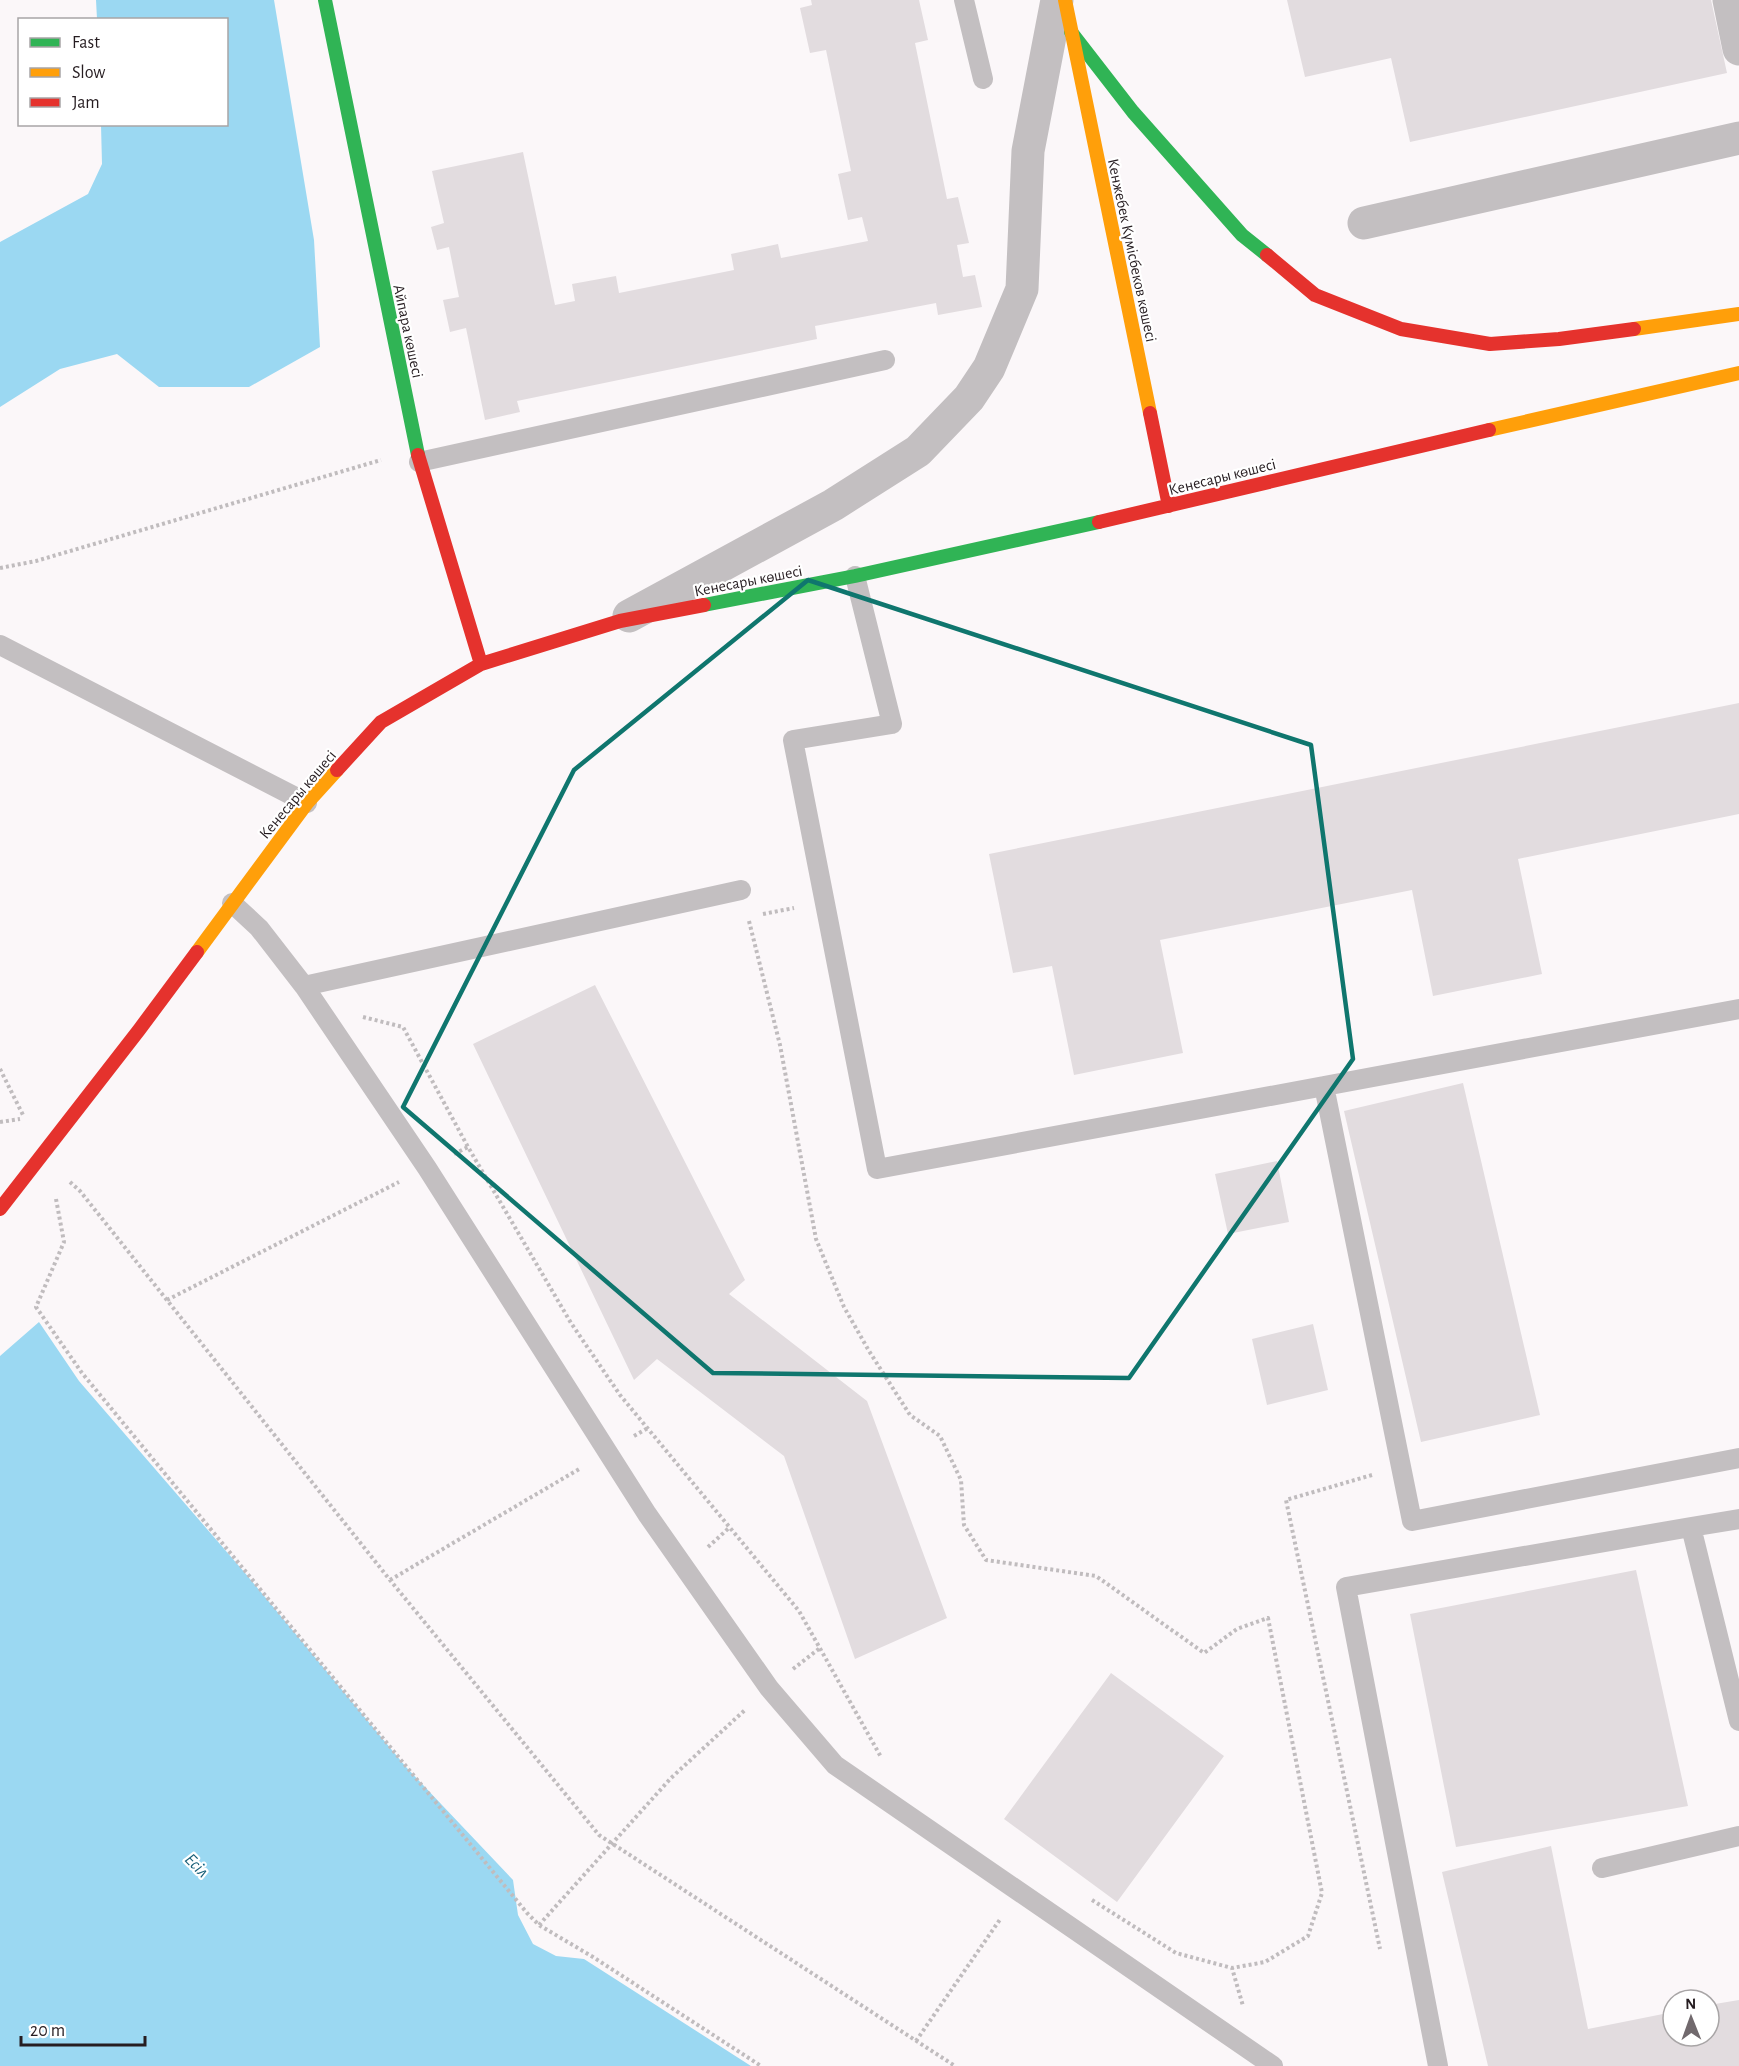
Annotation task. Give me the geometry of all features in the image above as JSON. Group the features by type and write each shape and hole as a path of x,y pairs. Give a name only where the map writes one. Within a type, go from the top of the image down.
{"street":[{"name":"Айпара көшесі","path":"325,0 418,456 481,664"},
{"path":"620,621 833,505 918,452 969,398 989,368 1022,289 1028,151 1057,0"},
{"name":"Кенжебек Күмісбеков көшесі","path":"1065,0 1169,506"},
{"path":"1728,0 1739,49"},
{"path":"1071,32 1133,112 1242,235 1315,295 1401,329 1490,344 1559,339 1739,314"},
{"path":"1364,223 1739,138"},
{"name":"Кенесары көшесі","path":"0,1209 146,1021 307,803 381,722 481,664 620,621 855,576 1169,506 1551,415 1739,373"}],"lane":[{"path":"964,0 983,79"},
{"path":"418,456 885,360"},
{"path":"855,576 892,724 793,741 877,1169 1739,1009"},
{"path":"0,645 307,803"},
{"path":"304,986 741,890"},
{"path":"232,903 259,928 304,986 427,1168 647,1514 769,1688 835,1765 1273,2066"},
{"path":"1324,1086 1412,1521 1739,1458"},
{"path":"1438,2066 1347,1587 1739,1519"},
{"path":"1691,1527 1739,1721"},
{"path":"1602,1868 1739,1836"}],"path":[{"path":"0,568 36,561 418,456"},
{"path":"741,890 780,1045 816,1239 844,1307 869,1352 910,1415 940,1436 961,1480 964,1525 986,1560 1096,1576 1204,1653 1237,1629 1268,1618 1322,1893 1308,1936 1265,1962 1232,1968 1176,1953 1089,1898"},
{"path":"748,916 825,902"},
{"path":"355,1015 403,1027 468,1147 571,1323 620,1395 799,1611 884,1763"},
{"path":"0,1070 45,1153 80,1191 390,1580 599,1835 955,2066"},
{"path":"0,1122 26,1119"},
{"path":"167,1300 468,1147"},
{"path":"56,1198 64,1242 36,1307 82,1373 527,1913 539,1925 593,1957 761,2066"},
{"path":"390,1580 648,1428"},
{"path":"539,1925 671,1778"},
{"path":"916,2041 1020,1892"},
{"path":"1232,1968 1256,2053"}],"highlighted area":[{"path":"808,580 1311,745 1353,1059 1129,1378 713,1373 403,1107 574,770"}],"water":[{"path":"96,0 274,0 314,240 320,347 249,387 159,387 117,354 60,369 0,407 0,242 88,194 102,164 101,126 228,126 228,18 97,18"},
{"name":"Есіл","path":"39,1322 79,1381 245,1573 406,1767 513,1880 518,1915 533,1944 556,1956 584,1959 751,2066 0,2066 0,1356"}],"building":[{"path":"811,0 919,0 928,40 915,43 947,199 958,197 969,243 957,245 963,277 975,275 982,307 938,315 936,303 815,326 817,339 517,401 520,412 485,420 466,328 450,332 443,300 459,297 449,247 437,250 431,227 444,223 432,171 523,152 555,305 575,301 572,284 616,276 619,293 734,270 731,254 778,244 781,258 868,241 862,217 848,220 838,174 851,171 826,50 810,53 800,8 812,5"},
{"path":"1287,0 1711,0 1727,73 1410,142 1391,58 1305,77"},
{"path":"1739,703 1739,814 1518,859 1542,974 1433,996 1412,890 1160,940 1183,1053 1074,1075 1052,966 1013,973 989,854"},
{"path":"595,985 745,1280 729,1294 867,1401 947,1618 855,1659 784,1456 657,1359 634,1380 473,1044"},
{"path":"1463,1083 1540,1415 1421,1442 1344,1111"},
{"path":"1277,1161 1289,1222 1228,1234 1215,1174"},
{"path":"1313,1324 1328,1390 1267,1405 1252,1339"},
{"path":"1636,1570 1688,1806 1456,1847 1410,1614"},
{"path":"1111,1673 1224,1756 1117,1902 1004,1819"},
{"path":"1551,1846 1588,2029 1661,2014 1661,2048 1721,2048 1721,2003 1739,2000 1739,2066 1488,2066 1442,1872"}],"traffic: fast":[{"path":"325,0 418,455"},
{"path":"1071,32 1133,112 1242,235 1267,255"},
{"path":"704,605 855,576 1099,522"}],"traffic: slow":[{"path":"1065,0 1150,413"},
{"path":"1634,329 1739,314"},
{"path":"1489,430 1739,373"},
{"path":"197,952 307,803 337,770"}],"traffic: jam":[{"path":"1267,255 1315,295 1401,329 1490,344 1559,339 1634,329"},
{"path":"1150,413 1169,506"},
{"path":"1099,522 1489,430"},
{"path":"418,455 481,664"},
{"path":"337,770 381,722 481,664 620,621 704,605"},
{"path":"0,1209 197,952"}]}
